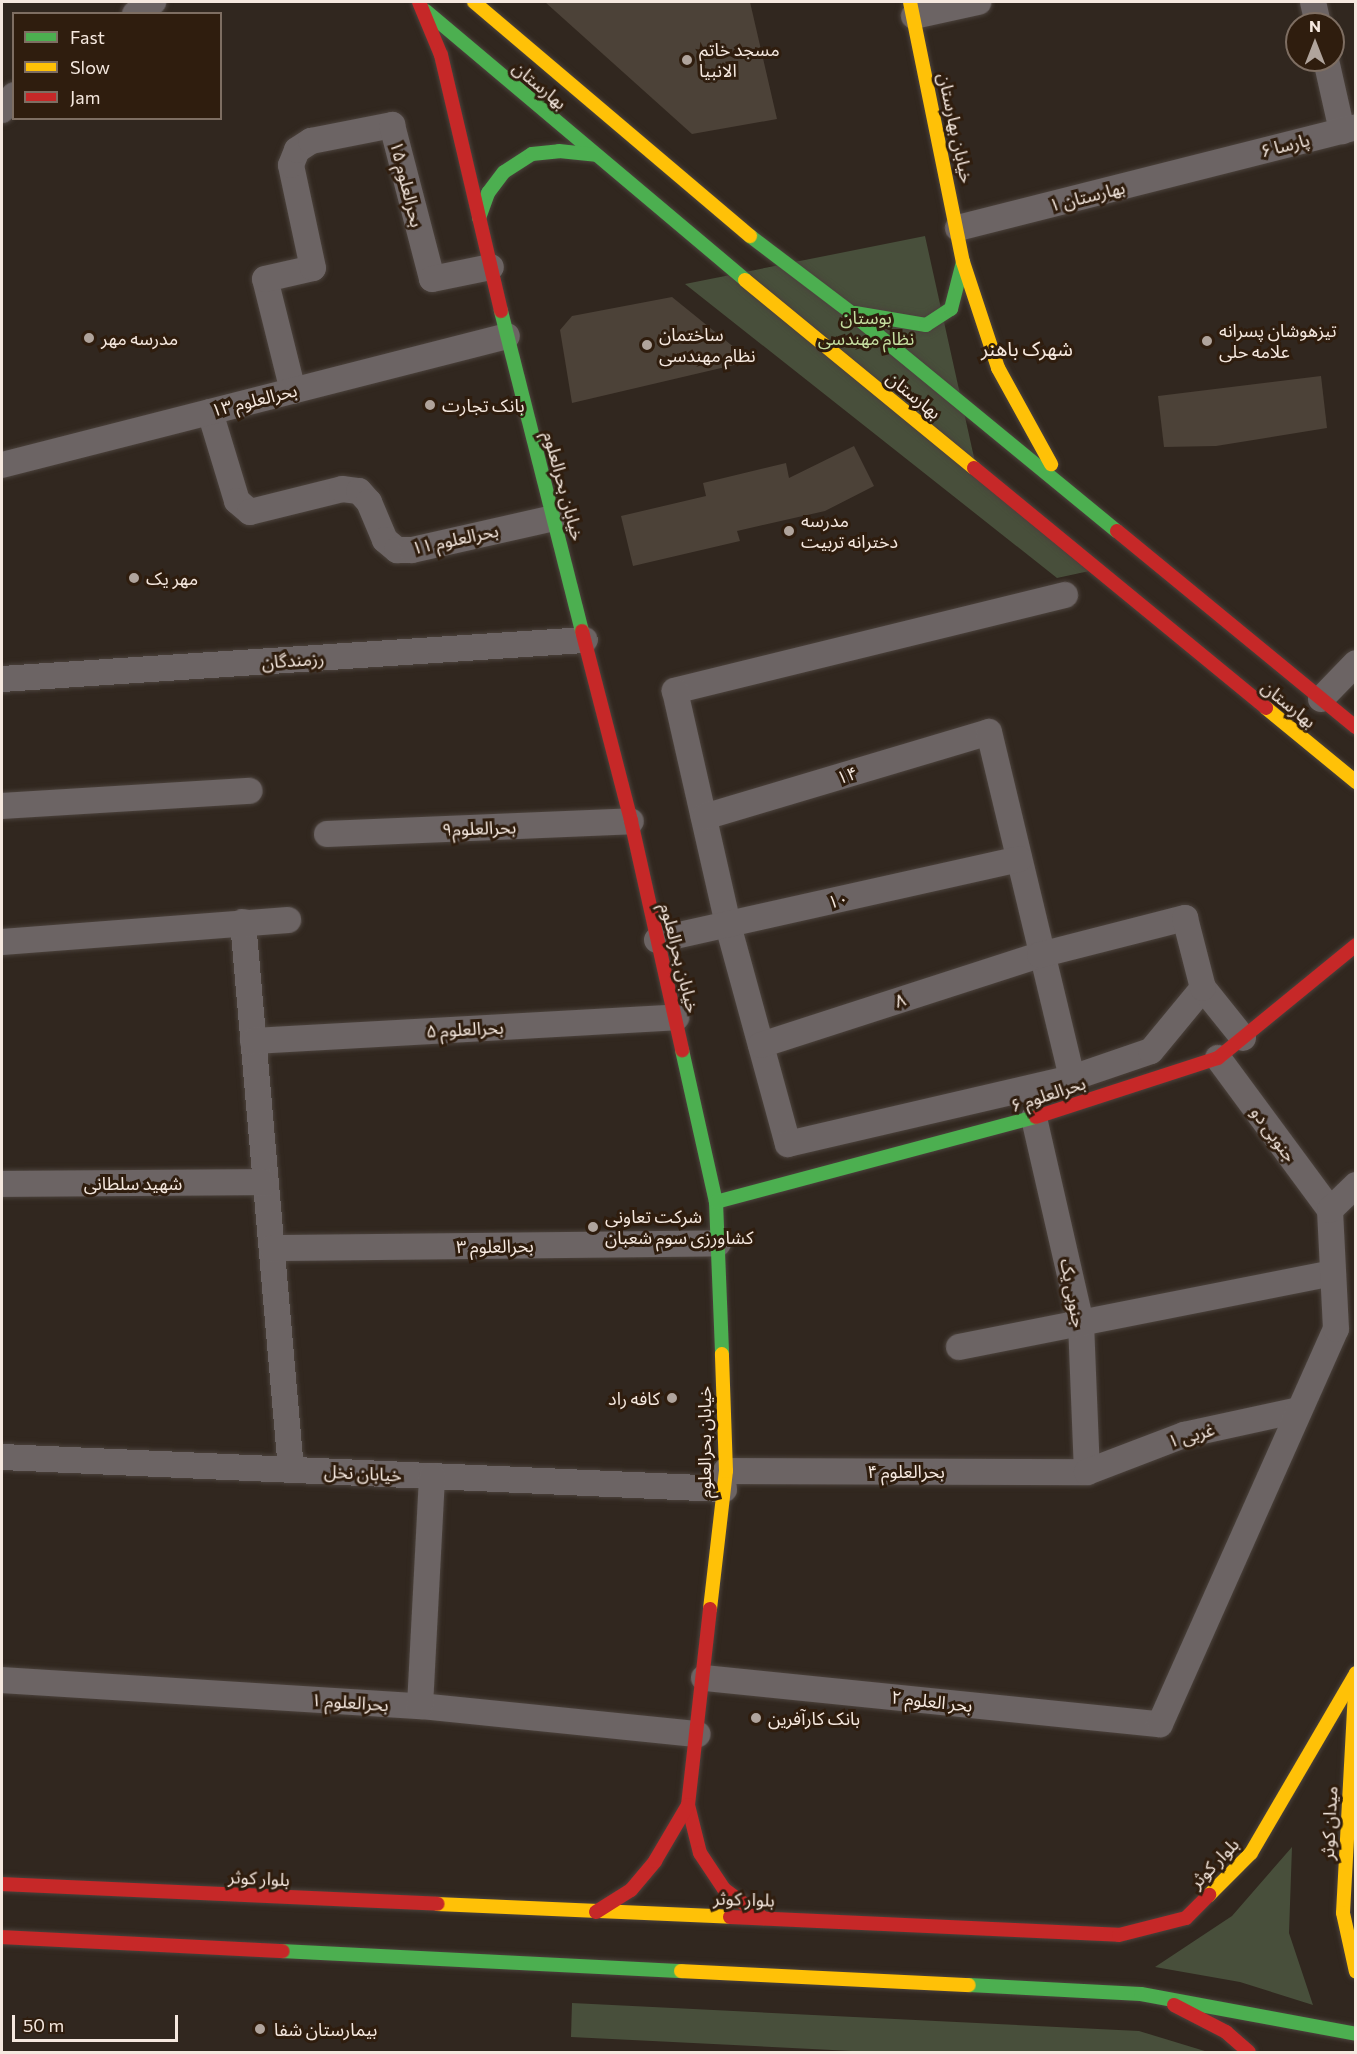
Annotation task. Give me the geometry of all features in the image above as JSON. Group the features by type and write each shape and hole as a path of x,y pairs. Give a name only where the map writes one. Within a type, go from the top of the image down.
{"street":[{"path":"138,12 153,2"},
{"name":"بهارستان","path":"474,2 738,227 850,312 1356,726"},
{"path":"912,9 978,2"},
{"name":"بهارستان","path":"422,6 719,259 1356,782"},
{"name":"خیابان بحرالعلوم","path":"422,6 441,55 507,336 631,821 716,1202 725,1480 698,1734 688,1805 700,1853 724,1889 764,1918"},
{"name":"خیابان بهارستان","path":"912,9 958,228 963,262"},
{"path":"1330,72 1349,129"},
{"path":"2,110 12,98"},
{"name":"بحرالعلوم ۱۵","path":"293,390 265,279 313,268 291,180 291,165 297,150 311,141 392,125 432,279 491,267"},
{"name":"پارسا ۶","path":"1215,163 1349,129"},
{"path":"479,218 488,193 504,172 532,154 559,151 596,155"},
{"name":"بهارستان ۱","path":"958,228 1215,163"},
{"path":"719,259 712,244 718,230 738,227"},
{"path":"850,312 926,325 951,309 963,262"},
{"path":"963,262 998,368 1064,486"},
{"name":"بحرالعلوم ۱۳","path":"2,465 507,336"},
{"name":"بحرالعلوم ۱۱","path":"210,412 237,501 250,512 342,489 359,491 369,502 385,540 397,550 412,550 554,518"},
{"path":"1065,595 675,691 728,925 788,1144 1072,1078 1151,1051 1203,988 1243,1038"},
{"name":"رزمندگان","path":"2,680 585,640"},
{"path":"1322,699 1356,663"},
{"name":"۱۴","path":"704,817 990,732 1019,859"},
{"path":"2,806 250,791"},
{"name":"بحرالعلوم۹","path":"327,834 631,821"},
{"path":"1019,859 1040,955 1072,1078"},
{"name":"۱۰","path":"657,940 1019,859"},
{"name":"۸","path":"761,1045 1040,955 1185,918 1203,988"},
{"path":"2,942 288,920"},
{"path":"243,922 291,1470"},
{"name":"بحرالعلوم ۶","path":"716,1202 1034,1118 1218,1058 1356,945"},
{"name":"بحرالعلوم ۵","path":"253,1041 676,1017"},
{"name":"جنوبی دو","path":"1218,1058 1330,1210"},
{"name":"جنوبی یک","path":"1034,1118 1081,1323 1087,1472"},
{"name":"شهید سلطانی","path":"2,1184 266,1182"},
{"path":"1299,1410 1336,1329 1330,1210 1356,1185"},
{"name":"بحرالعلوم ۳","path":"272,1248 718,1243"},
{"path":"959,1347 1333,1273"},
{"name":"غربی ۱","path":"1087,1472 1184,1435 1299,1410"},
{"name":"بحر العلوم ۲","path":"704,1678 1160,1724 1299,1410"},
{"name":"خیابان نخل","path":"2,1457 432,1476 725,1480"},
{"name":"بحرالعلوم ۴","path":"725,1480 1087,1472"},
{"path":"420,1706 432,1476"},
{"name":"بلوار کوثر","path":"2,1884 1119,1935 1186,1918 1251,1853 1355,1674"},
{"name":"میدان کوثر","path":"1355,1674 1343,1913 1356,1972"},
{"name":"بحرالعلوم ۱","path":"2,1680 420,1706 698,1734"},
{"path":"596,1912 631,1890 655,1861 688,1805"},
{"path":"2,1937 1141,1994 1356,2034"},
{"path":"1141,1994 1191,2010 1226,2032 1249,2052"}],"green space":[{"name":"بوستان نظام مهندسی","path":"925,236 977,471 1094,570 1057,578 685,284"},
{"path":"1292,1847 1289,1933 1313,2005 1240,1982 1155,1967 1232,1916"},
{"path":"572,2003 1139,2031 1208,2052 872,2052 571,2037"}],"building":[{"name":"مسجد خاتم الانبیا","path":"545,2 750,2 777,119 692,134"},
{"name":"ساختمان نظام مهندسی","path":"672,297 751,361 572,403 560,330 572,316"},
{"path":"1321,376 1327,428 1216,446 1164,447 1158,396"},
{"path":"854,446 874,486 825,511 737,531 740,541 633,566 621,516 706,496 703,483 786,463 789,478"}],"traffic: fast":[{"path":"426,11 745,280"},
{"path":"479,218 488,193 504,172 532,154 559,151 596,155"},
{"path":"750,236 850,312 1117,531"},
{"path":"855,313 926,325 951,309 963,262"},
{"path":"501,311 582,631"},
{"path":"682,1050 716,1202 722,1354"},
{"path":"716,1202 1036,1117"},
{"path":"283,1951 681,1971"},
{"path":"969,1985 1141,1994 1356,2034"}],"traffic: slow":[{"path":"474,2 750,236"},
{"path":"910,2 963,262 998,368 1051,464"},
{"path":"745,280 974,468"},
{"path":"1266,708 1356,782"},
{"path":"710,1609 726,1471 722,1354"},
{"path":"1356,1673 1343,1913 1356,1972"},
{"path":"1209,1895 1251,1853 1355,1675"},
{"path":"438,1904 730,1917"},
{"path":"681,1971 969,1985"}],"traffic: jam":[{"path":"419,2 441,55 501,311"},
{"path":"974,468 1266,708"},
{"path":"1117,531 1356,727"},
{"path":"582,631 631,821 682,1050"},
{"path":"1036,1117 1218,1058 1356,945"},
{"path":"710,1609 688,1805 700,1853 724,1889 763,1918"},
{"path":"596,1912 631,1890 655,1861 688,1805"},
{"path":"2,1884 438,1904"},
{"path":"730,1917 1119,1935 1186,1918 1209,1895"},
{"path":"2,1937 283,1951"},
{"path":"1174,2005 1226,2032 1249,2052"}],"place":[{"name":"مسجد خاتم الانبیا","path":"687,60"},
{"name":"مدرسه مهر","path":"89,338"},
{"name":"تیزهوشان پسرانه علامه حلی","path":"1207,341"},
{"name":"ساختمان نظام مهندسی","path":"647,345"},
{"name":"بانک تجارت","path":"430,405"},
{"name":"مدرسه دخترانه تربیت","path":"789,531"},
{"name":"مهر یک","path":"134,578"},
{"name":"شرکت تعاونی کشاورزی سوم شعبان","path":"593,1227"},
{"name":"کافه راد","path":"672,1398"},
{"name":"بانک کارآفرین","path":"756,1718"},
{"name":"بیمارستان شفا","path":"260,2029"}],"district":[{"name":"شهرک باهنر","path":"1027,348"}]}
